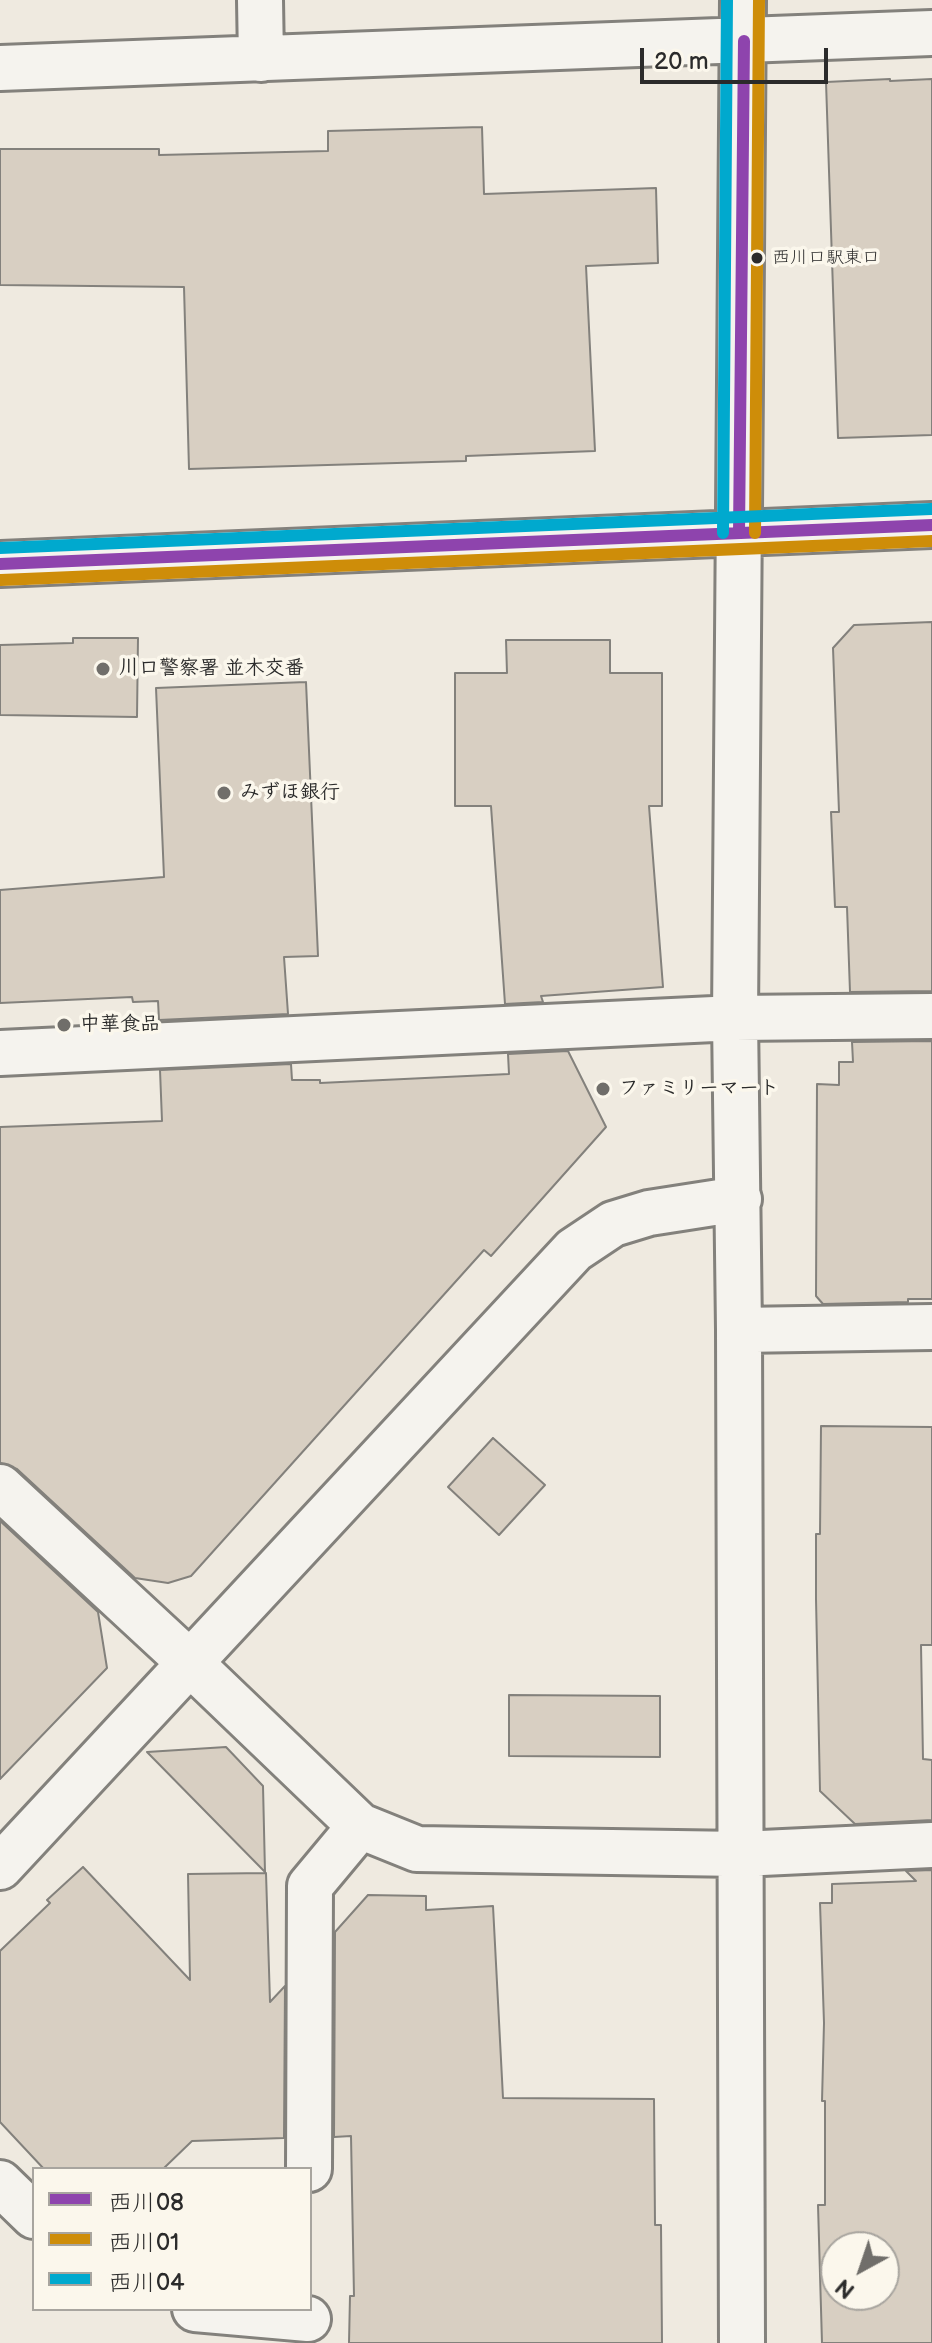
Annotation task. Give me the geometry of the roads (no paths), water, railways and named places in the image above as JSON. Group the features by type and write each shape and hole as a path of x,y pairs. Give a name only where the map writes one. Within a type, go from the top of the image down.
{"street":[{"path":"260,0 261,59"},
{"path":"742,2343 739,1199 735,1018 743,20"},
{"path":"0,68 261,59 743,20 932,33"},
{"path":"0,564 932,525"},
{"path":"0,1053 735,1018 932,1016"},
{"path":"0,1867 574,1250 613,1224 649,1213 739,1199"},
{"path":"739,1330 932,1327"},
{"path":"0,1487 360,1826 417,1849 741,1854 932,1845"},
{"path":"309,2167 310,1886 360,1826"},
{"path":"0,2183 32,2214"},
{"path":"210,2311 308,2324"}],"place":[{"name":"西川口駅東口","path":"757,258"},
{"name":"川口警察署 並木交番","path":"103,669"},
{"name":"みずほ銀行","path":"224,793"},
{"name":"中華食品","path":"64,1025"},
{"name":"ファミリーマート","path":"603,1089"}]}
